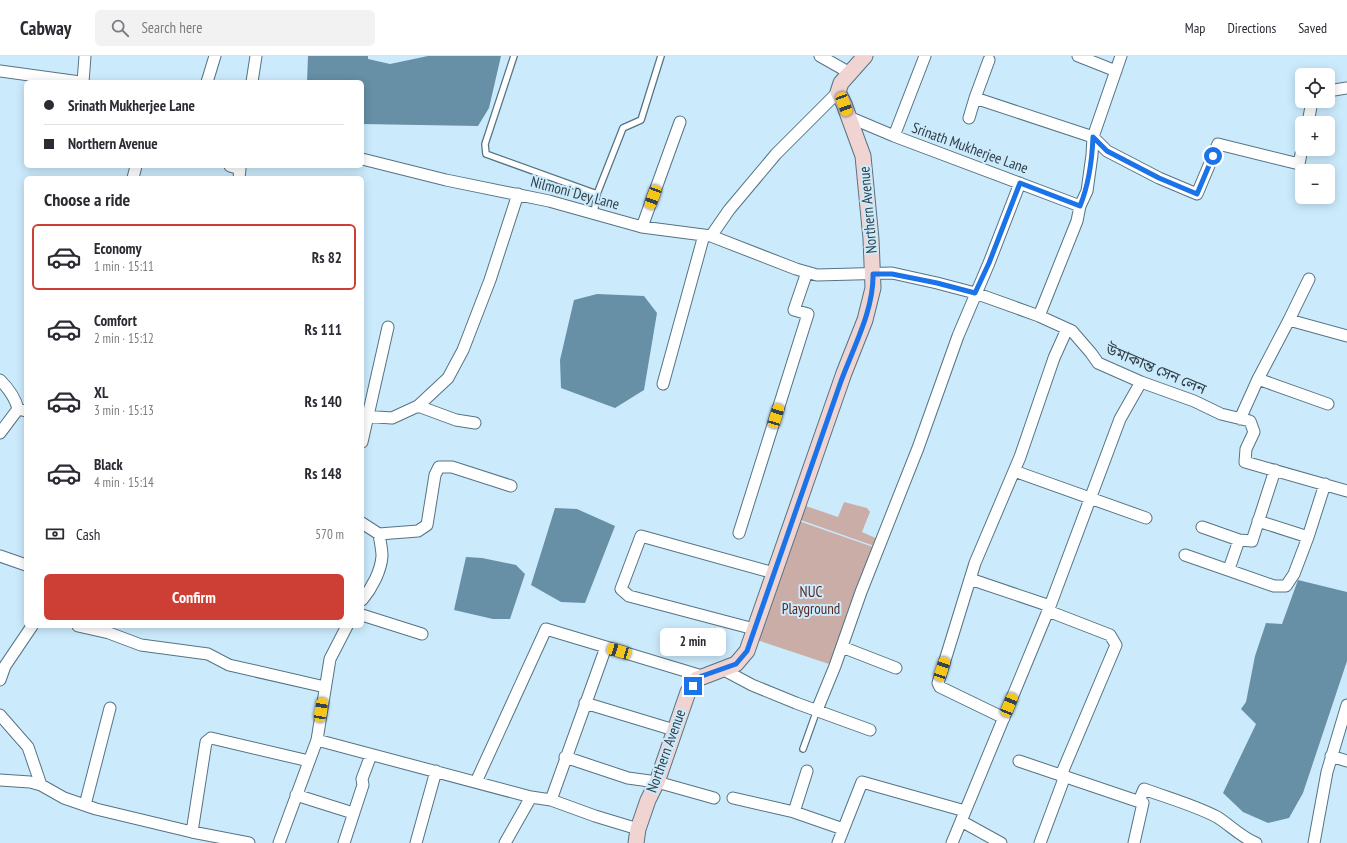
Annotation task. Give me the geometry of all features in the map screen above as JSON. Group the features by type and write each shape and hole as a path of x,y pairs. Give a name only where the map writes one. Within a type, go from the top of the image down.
{"street":[{"path":"81,80 86,56"},
{"path":"208,80 215,56"},
{"path":"252,80 256,56"},
{"path":"820,56 850,73"},
{"path":"663,384 708,236 776,154 838,92 841,83 865,56"},
{"path":"894,136 924,56"},
{"path":"1078,56 1116,71"},
{"path":"1039,316 1077,222 1080,206 1087,191 1093,137 1122,56"},
{"name":"Srinath Mukherjee Lane","path":"969,118 989,60"},
{"path":"0,71 66,80"},
{"path":"1335,90 1347,88"},
{"name":"Northern Avenue","path":"637,836 648,800 657,782 688,692 697,679 736,664 747,651 844,373 865,320 873,288 873,274 863,156 838,92"},
{"path":"975,98 1093,137 1107,151 1159,178 1197,194 1218,144 1299,164 1301,156"},
{"name":"Srinath Mukherjee Lane","path":"849,117 894,136 1080,206"},
{"path":"642,226 680,122"},
{"name":"Nilmoni Dey Lane","path":"364,160 446,180 549,201 642,226 708,236 817,275 873,274"},
{"path":"817,710 842,647 861,592 918,448 958,336 989,263 1020,183"},
{"path":"388,327 365,416 392,418 418,406 448,378 463,350 490,280 518,194"},
{"path":"739,533 808,314 794,310 807,272"},
{"name":"উমাকান্ত সেন লেন","path":"873,274 892,274 937,283 975,293 1039,316 1072,331 1098,363 1141,382 1194,401 1221,414 1250,421 1254,432 1246,449 1245,462 1347,491"},
{"path":"1240,418 1258,379 1309,280"},
{"path":"1289,320 1347,336"},
{"path":"1004,718 938,685 975,563 1014,470 1054,358 1067,329"},
{"path":"1258,379 1328,404"},
{"path":"0,380 8,388 22,410 0,433"},
{"path":"952,843 1049,609 1120,418 1141,382"},
{"path":"418,406 456,420 476,423"},
{"path":"364,524 379,534 418,531 427,525 435,475 439,467 452,467 511,486"},
{"path":"1014,470 1146,518"},
{"path":"1202,527 1238,540 1252,542 1275,470"},
{"path":"1185,555 1274,586 1286,586 1294,574 1325,484"},
{"path":"1258,521 1308,537"},
{"path":"364,598 377,574 382,556 379,534"},
{"path":"754,629 629,596 621,589 641,536 774,573"},
{"path":"1229,570 1238,540"},
{"path":"0,556 24,564"},
{"path":"970,579 1049,609 1110,635 1116,645 1063,776 1040,843"},
{"path":"364,616 422,634"},
{"path":"0,680 5,666 31,628"},
{"path":"87,628 109,633 141,645 208,654 228,665 325,687"},
{"path":"279,843 316,740 330,659 344,628"},
{"path":"476,782 546,629 702,676"},
{"path":"551,800 565,757 606,647"},
{"path":"842,647 896,668"},
{"path":"722,669 752,685 870,730"},
{"path":"585,704 674,730"},
{"path":"1314,843 1327,772 1347,705"},
{"path":"85,805 110,708"},
{"path":"0,715 28,747 41,785"},
{"path":"192,832 206,742 211,738 309,761"},
{"path":"316,740 531,797 551,800 595,816 637,836"},
{"path":"344,843 363,785 362,779 371,754"},
{"path":"1331,756 1347,761"},
{"path":"565,757 628,778 657,782 714,798"},
{"path":"1019,761 1143,803 1134,843"},
{"path":"416,843 436,771"},
{"path":"794,812 807,771"},
{"path":"0,780 30,782 41,785 64,798 85,805 192,832 249,843"},
{"path":"838,843 862,782 965,811"},
{"path":"1139,801 1144,789 1191,806 1217,818 1247,839 1256,843"},
{"path":"296,795 354,813"},
{"path":"505,843 531,797"},
{"path":"733,798 794,812 844,829"},
{"path":"961,821 1001,843"}],"lane":[{"path":"514,56 485,144 486,154 597,194"},
{"path":"594,214 597,194 623,128 641,120 661,56"},
{"path":"803,749 817,710"}],"green space":[{"path":"844,502 867,508 870,512 862,532 880,540 877,547 795,518 803,505 838,517"},
{"name":"NUC Playground","path":"793,519 876,548 835,666 751,638"}],"water":[{"path":"308,56 368,56 368,59 390,64 428,56 501,56 489,108 478,126 364,124 364,80 307,80"},
{"path":"597,294 644,296 657,313 644,390 615,408 561,388 560,360 574,300"},
{"path":"555,508 577,509 615,526 585,603 561,602 531,585"},
{"path":"466,557 482,558 516,565 525,574 510,619 493,619 454,610"},
{"path":"1298,580 1347,592 1347,661 1303,793 1289,818 1268,823 1243,812 1223,793 1256,724 1241,709 1246,702 1255,656 1266,623 1282,624"}],"route":[{"path":"693,686 697,679 702,676 736,664 747,651 844,373 865,320 873,288 873,274 892,274 937,283 975,293 989,263 1020,183 1080,206 1087,191 1093,137 1107,151 1159,178 1197,194 1213,156"}]}
